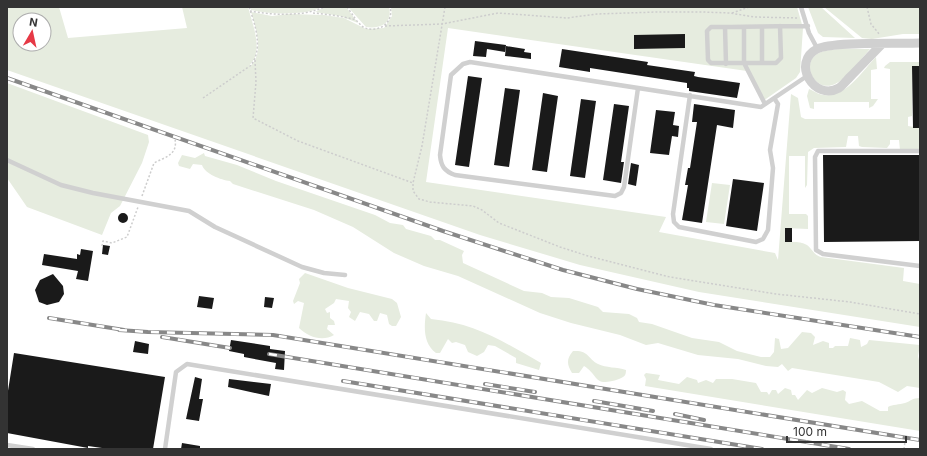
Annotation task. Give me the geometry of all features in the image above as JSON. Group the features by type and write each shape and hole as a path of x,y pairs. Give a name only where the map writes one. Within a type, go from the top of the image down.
{"street":[{"path":"882,44 839,88 824,89 810,83 807,76 808,59 817,48 835,45 920,43"}],"lane":[{"path":"801,7 817,48"},
{"path":"780,26 781,58 776,63 711,64 708,60 707,31 711,27 762,27 780,26 808,26"},
{"path":"725,27 726,64"},
{"path":"744,27 744,63 765,104"},
{"path":"762,27 762,63"},
{"path":"638,88 624,187 621,193 614,196 455,175 446,172 441,164 440,155 451,75 463,64 470,62 761,107 807,76"},
{"path":"690,95 673,214 674,222 679,227 756,242 762,239 768,230 773,168 770,150 778,104 774,98"},
{"path":"920,151 818,151 815,157 816,250 824,254 920,266"},
{"path":"7,160 61,184 93,193 189,211 214,227 302,266 324,273 345,275"},
{"path":"165,449 176,372 187,364 711,449"},
{"path":"7,445 33,449"}],"path":[{"path":"249,7 256,37 256,82 252,118 298,141 413,183"},
{"path":"313,13 324,7"},
{"path":"347,7 355,19 365,28 442,24 498,13 566,18 597,14 657,12 730,13 754,17 806,18"},
{"path":"385,26 391,16 390,7"},
{"path":"445,7 422,146 413,183 413,191 419,199 430,202 472,206 482,210 499,223 588,256 688,280 920,314"},
{"path":"730,13 749,7"},
{"path":"867,7 872,24 884,39 882,44"},
{"path":"250,11 271,15 313,13 355,19"},
{"path":"203,98 250,66 255,60"},
{"path":"102,246 103,241 112,243 127,237 154,163 174,152 175,139"},
{"path":"904,449 905,442"}],"shaded area":[{"path":"7,7 59,7 68,38 187,28 182,7 248,7 257,45 254,60 249,67 257,56 258,49 257,33 251,12 272,16 289,14 324,15 344,18 366,29 384,28 392,16 391,7 797,7 803,28 800,72 796,78 763,101 747,71 448,28 426,182 666,217 659,232 775,253 778,260 791,94 798,98 801,117 805,119 890,119 890,69 884,68 885,66 890,62 920,62 920,66 912,66 912,116 908,117 908,126 920,128 920,149 900,150 899,140 890,140 890,144 887,148 862,147 859,146 858,136 848,136 846,147 814,148 808,152 807,185 805,188 805,156 789,156 789,214 806,214 808,216 808,229 785,228 785,242 805,244 821,257 904,268 903,281 920,284 920,327 699,292 580,265 480,235 7,70"},
{"path":"250,7 322,7 307,12 277,13 251,10"},
{"path":"325,7 346,7 358,23 340,16 315,12"},
{"path":"348,7 389,7 389,18 380,26 366,27"},
{"path":"808,7 821,7 855,38 823,37 818,33"},
{"path":"824,7 920,7 920,34 903,34 872,39 862,38"},
{"path":"835,49 870,49 849,73 835,84 828,86 822,85 812,76 810,65 812,59 817,54"},
{"path":"876,57 877,69 871,70 871,99 878,99 873,106 869,108 869,102 814,102 814,109 810,108 807,96 809,89 822,95 832,95 840,92 847,88"},
{"path":"7,83 148,135 149,142 142,163 120,206 111,213 102,235 27,207 7,178"},
{"path":"204,153 205,156 237,165 276,181 375,215 390,223 403,225 406,229 431,236 435,240 440,240 464,251 462,255 463,263 524,291 542,293 551,297 569,298 598,307 603,312 629,314 637,318 639,322 652,324 692,338 719,342 737,351 761,357 770,357 774,352 775,338 779,339 781,349 788,348 802,332 811,333 815,337 813,345 823,341 829,343 829,348 833,348 835,346 848,346 850,338 860,340 861,347 867,344 869,340 920,345 918,356 920,364 920,388 907,386 898,392 879,382 792,368 788,371 782,364 778,367 766,366 738,359 698,355 658,343 646,345 620,335 571,323 540,313 458,276 424,266 394,253 353,227 314,210 218,178 206,171 202,165 193,164 190,169 179,166 178,163 182,155 195,158"},
{"path":"712,183 730,185 724,224 706,222"},
{"path":"305,273 348,288 392,299 397,303 401,317 396,326 392,326 389,324 387,315 380,313 377,321 374,321 369,314 360,312 355,321 349,317 351,312 348,308 349,301 336,299 334,303 325,309 327,313 330,312 330,318 334,321 335,325 328,325 327,329 334,335 325,338 316,338 311,336 299,328 304,303 298,301 294,304 293,301 300,283 299,279"},
{"path":"426,313 431,319 447,321 475,329 502,341 541,363 539,370 516,363 516,358 495,346 488,345 484,352 477,356 468,352 465,345 456,342 452,343 448,339 440,353 436,353 429,344 425,334"},
{"path":"573,351 585,353 598,364 626,370 625,375 619,379 605,382 597,379 584,366 579,373 572,373 568,362"},
{"path":"646,373 660,375 658,380 679,384 687,377 697,380 698,383 706,380 713,383 716,379 732,379 756,383 761,392 767,392 769,395 772,390 776,390 778,394 785,388 791,390 792,395 795,395 798,400 807,390 812,393 822,388 837,392 843,390 846,392 845,400 849,404 862,401 880,411 888,411 888,407 890,406 903,404 913,399 920,398 920,431 645,386 646,379 644,375"}],"building":[{"path":"685,34 685,48 634,49 634,35"},
{"path":"475,41 506,45 505,52 487,49 486,57 473,56"},
{"path":"506,46 525,49 524,52 531,53 531,59 505,56"},
{"path":"562,49 648,62 647,65 695,72 694,76 698,77 740,83 737,98 689,91 689,88 687,88 687,83 590,68 590,72 559,67"},
{"path":"912,66 920,66 920,128 913,128"},
{"path":"468,76 482,78 469,167 455,165"},
{"path":"505,88 520,90 509,167 494,165"},
{"path":"543,93 558,96 547,172 532,170"},
{"path":"581,99 596,101 585,178 570,176"},
{"path":"614,104 629,106 621,162 624,162 621,183 603,180"},
{"path":"694,104 735,110 733,128 717,125 702,223 682,220 688,185 685,185 688,168 690,168 697,122 692,122"},
{"path":"656,110 675,112 673,125 679,126 678,137 672,136 669,155 650,153"},
{"path":"823,155 920,155 920,241 824,242"},
{"path":"631,163 639,165 636,186 628,184"},
{"path":"733,179 764,183 757,231 726,226"},
{"path":"121,213 125,213 127,214 127,222 121,223 118,220 118,216"},
{"path":"785,228 792,228 792,242 785,242"},
{"path":"103,245 110,246 108,255 102,254"},
{"path":"81,249 93,251 88,281 76,279 78,271 42,265 44,254 77,259 77,254 80,255"},
{"path":"53,274 63,286 64,294 59,302 47,305 39,302 35,290 40,280"},
{"path":"199,296 214,298 212,309 197,307"},
{"path":"265,297 274,298 272,308 264,307"},
{"path":"231,340 270,346 270,349 285,351 284,370 275,369 276,363 244,357 244,354 229,351"},
{"path":"135,341 149,344 148,354 133,352"},
{"path":"14,353 165,377 153,449 109,449 88,446 88,448 7,433 7,397"},
{"path":"195,377 202,379 199,399 203,399 199,421 186,419"},
{"path":"229,379 271,384 269,396 228,387"},
{"path":"182,443 200,446 200,449 181,449"}],"railway":[{"path":"7,78 443,231 563,270 637,289 714,305 920,337"},
{"path":"49,318 124,330"},
{"path":"119,330 273,335 920,440"},
{"path":"162,337 230,348"},
{"path":"269,354 849,449"},
{"path":"343,381 762,449"},
{"path":"485,384 535,392"},
{"path":"594,401 653,411"},
{"path":"675,414 704,420"}]}
